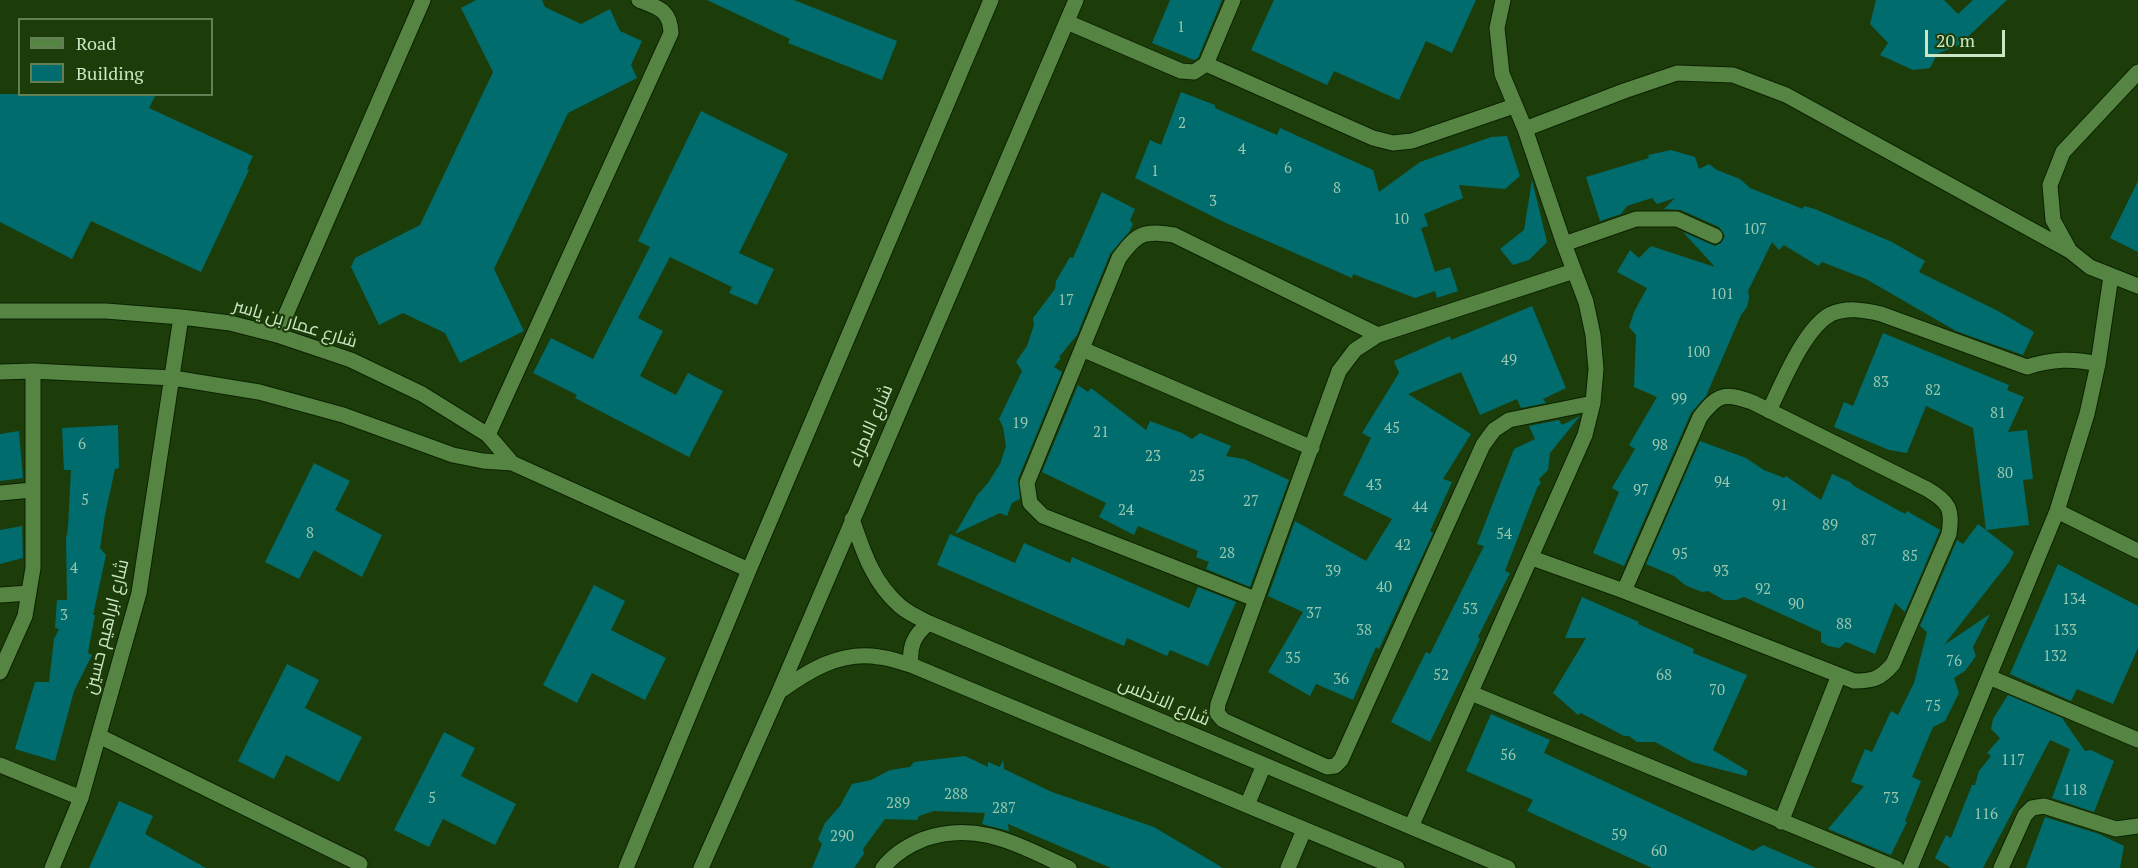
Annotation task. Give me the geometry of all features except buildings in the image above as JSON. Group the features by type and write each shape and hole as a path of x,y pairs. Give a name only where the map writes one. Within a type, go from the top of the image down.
{"street":[{"path":"277,335 423,0"},
{"path":"488,435 671,33 671,21 664,11 639,0"},
{"path":"626,868 749,570 991,0"},
{"name":"شارع الامراء","path":"701,868 779,692 1076,0"},
{"path":"1066,22 1181,71 1194,72 1206,64 1233,0"},
{"path":"1411,827 1585,435 1593,403 1596,369 1593,335 1586,302 1525,129 1502,74 1497,28 1503,0"},
{"path":"1206,64 1373,138 1393,143 1412,141 1514,106"},
{"path":"2070,251 2053,220 2050,185 2063,152 2138,72"},
{"path":"1525,129 1677,73 1733,75 1786,95 2070,251 2090,267 2138,286"},
{"path":"1564,244 1636,219 1677,219 1715,236"},
{"path":"1255,599 1043,516 1030,503 1027,483 1119,258 1132,240 1152,232 1174,235 1378,335"},
{"path":"1574,271 1378,335 1355,350 1340,372 1255,599 1218,704 1217,712 1223,720 1327,767 1335,766 1341,760 1483,445 1494,430 1509,420 1593,403"},
{"path":"1910,868 2057,511 2079,443 2098,364 2111,276"},
{"path":"1768,411 1810,330 1831,314 1856,309 1881,314 2027,367 2061,359 2098,364"},
{"name":"شارع عمار بن ياسر","path":"0,311 106,311 181,317 230,323 277,335 351,360 422,394 488,435 512,463"},
{"name":"شارع ابراهيم حسين","path":"52,868 81,798 139,592 181,317"},
{"path":"1082,349 1312,448"},
{"path":"0,672 25,616 29,593 34,542 33,370"},
{"name":"شارع عمار بن ياسر","path":"0,372 33,370 173,378 259,392 343,415 453,455 483,461 512,463 749,570"},
{"path":"1532,558 1624,591 1854,681 1869,681 1883,675 1893,664 1949,534 1952,515 1943,498 1732,395 1713,401 1700,417 1624,591"},
{"path":"0,493 32,490"},
{"path":"2057,511 2138,551"},
{"name":"شارع الاندلس","path":"852,519 863,552 878,582 900,606 929,623 1508,868"},
{"path":"0,595 29,593"},
{"path":"911,665 912,641 929,623"},
{"path":"779,692 809,671 842,658 877,656 911,665 1397,868"},
{"path":"1782,822 1839,675"},
{"path":"1989,676 2138,740"},
{"path":"1471,693 1896,868"},
{"path":"99,736 360,864"},
{"path":"0,765 81,798"},
{"path":"1247,805 1264,765"},
{"path":"2001,868 2025,815 2032,808 2044,806 2116,829 2138,826"},
{"path":"1288,868 1304,830"},
{"path":"883,868 914,843 942,833 974,831 1003,839 1069,868"}]}
